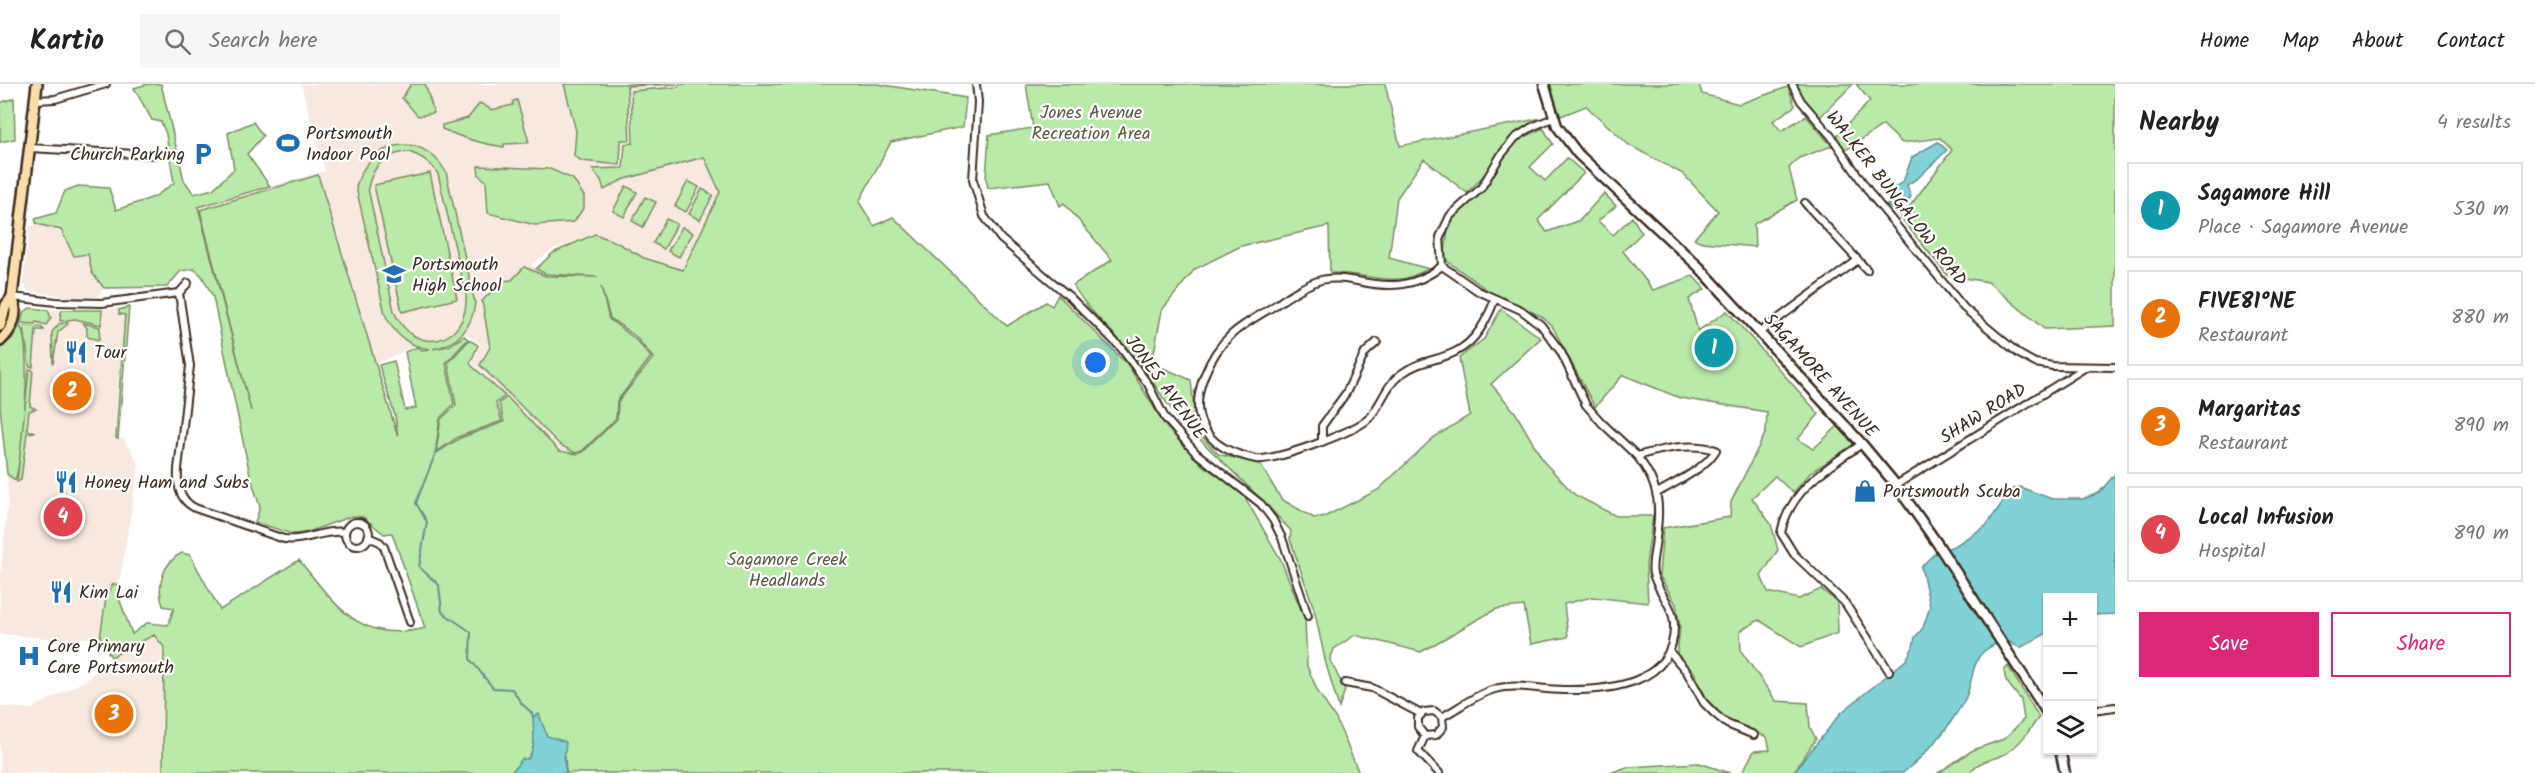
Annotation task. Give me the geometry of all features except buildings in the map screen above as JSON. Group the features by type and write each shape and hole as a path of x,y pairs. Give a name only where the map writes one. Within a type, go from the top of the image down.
{"main road":[{"path":"0,341 9,330 15,314 12,297 37,84"},
{"name":"SAGAMORE AVENUE","path":"1544,84 1553,118 1566,140 1578,154 1699,267 1862,444 1896,485 1937,543 2043,707"},
{"path":"0,326 6,305 12,297"},
{"path":"2061,755 2065,773"}],"street":[{"path":"36,99 56,99 106,84"},
{"name":"JONES AVENUE","path":"976,84 978,102 972,173 975,191 984,216 1000,239 1070,297 1121,348 1148,384 1165,418 1196,453 1261,504 1273,520 1282,538 1308,616"},
{"name":"WALKER BUNGALOW ROAD","path":"1792,84 1801,101 1831,136 1872,196 1964,308 2027,359 2053,366 2115,367"},
{"path":"1442,717 1494,689 1508,687 1563,690 1600,689 1625,684 1647,676 1663,662 1674,634 1672,612 1653,573 1659,516 1657,493 1651,475 1637,456 1586,405 1561,352 1541,325 1521,310 1495,299 1461,280 1442,266 1440,237 1450,216 1481,188 1501,155 1515,138 1532,127 1553,118"},
{"path":"30,148 154,155"},
{"path":"1805,203 1867,270"},
{"path":"1760,332 1858,260"},
{"path":"1442,266 1408,285 1372,284 1333,278 1318,281 1242,326 1222,346 1206,371 1199,397 1199,417 1207,436 1221,447 1243,456 1262,460 1322,442 1362,425 1369,419 1390,384 1411,368 1436,357 1454,353 1475,338 1495,299"},
{"path":"12,297 56,302 95,303 179,293 188,283"},
{"path":"179,293 190,366 178,469 183,500 195,508 284,539 298,539 326,531 345,532"},
{"path":"1322,442 1322,426 1346,393 1365,353 1377,342"},
{"name":"SHAW ROAD","path":"1896,485 2086,367"},
{"path":"1862,444 1821,471 1810,482 1784,517 1781,532 1794,554 1845,603 1889,671"},
{"path":"1637,456 1685,447 1716,450 1688,475 1657,493"},
{"path":"360,522 367,527 368,537 363,544 355,546 347,542 345,532 351,523 360,522"},
{"path":"368,537 381,542 384,547 410,622"},
{"path":"1669,651 1687,672 1704,703 1714,714 1726,724 1754,735"},
{"path":"1344,683 1372,688 1421,714"},
{"path":"2097,709 2115,707"},
{"path":"1429,710 1442,717 1441,732 1431,737 1425,736 1418,727 1421,714 1429,710"},
{"path":"1425,736 1418,751 1439,773"}],"shaded area":[{"name":"Portsmouth High School","path":"301,84 678,84 679,91 630,92 631,142 623,147 621,166 626,179 704,156 720,192 683,270 644,258 600,236 556,248 530,265 548,273 599,276 611,319 636,338 652,358 617,401 616,420 577,456 558,449 472,363 480,344 466,334 447,349 431,351 413,346 377,364 400,439 269,463 247,402 198,206 325,171"},
{"path":"37,224 61,229 88,254 92,273 104,288 97,297 79,298 28,291 23,283 29,227"},
{"path":"129,307 118,438 124,439 139,464 119,585 113,584 102,622 100,638 43,638 0,634 0,577 8,501 6,448 0,406 0,348 17,333 23,320 23,313 30,308 80,311"},
{"path":"154,635 164,647 165,660 163,773 0,773 0,706 31,709 86,680 111,657"}],"green space":[{"name":"Sagamore Creek Headlands","path":"148,84 161,84 184,180 194,194 213,189 234,169 228,133 253,122 263,136 247,154 270,186 198,207 251,411 200,210 318,175 398,437 395,416 379,365 394,361 405,410 416,408 405,352 417,347 422,350 430,349 402,338 385,314 356,187 362,171 383,150 410,145 423,149 435,158 446,172 475,303 471,320 462,334 450,343 433,349 449,346 464,336 468,339 446,363 454,404 440,418 435,454 460,438 504,422 499,403 507,397 559,451 577,454 583,452 617,419 618,402 653,358 635,336 610,318 601,287 609,319 634,338 651,357 617,401 616,419 582,451 576,453 560,445 480,365 490,347 482,301 502,281 512,280 524,267 546,276 598,277 546,274 536,269 553,253 595,234 616,242 644,258 683,270 720,192 704,157 622,180 604,190 601,180 592,169 623,168 625,144 633,143 631,91 678,87 679,84 877,84 966,98 963,127 891,142 859,202 874,226 893,217 1007,326 1046,302 1052,306 1058,295 1128,365 1166,427 1203,466 1240,489 1281,560 1305,620 1307,666 1318,692 1336,719 1359,773 566,773 565,756 544,733 529,757 511,773 163,773 164,647 154,635 111,657 100,638 106,598 113,584 119,585 119,598 132,634 147,623 168,625 174,608 163,606 161,583 170,562 182,553 190,555 220,610 299,560 338,606 366,626 383,631 402,632 425,628 392,533 384,534 363,517 352,516 305,533 292,534 255,522 260,507 250,475 213,297 202,276 194,269 181,271 167,287 104,288 92,273 88,254 74,256 61,230 37,224 35,219 56,213 65,191 78,186 109,188 116,210 154,197 174,183 166,134 161,122 152,120 134,88","holes":["409,152 429,163 438,174 466,295 465,312 459,326 450,335 438,340 426,340 414,336 403,326 394,311 368,188 373,172 382,161 394,155"]},
{"path":"411,84 425,84 434,113 418,116 402,98"},
{"path":"564,84 677,84 627,86 630,140 621,140 620,165 582,161 574,156 576,131"},
{"name":"Jones Avenue Recreation Area","path":"1026,84 1385,84 1400,146 1537,119 1467,193 1424,159 1397,198 1389,258 1429,269 1398,279 1330,273 1329,226 1241,246 1195,269 1162,310 1152,363 1191,380 1196,430 1218,454 1260,464 1281,499 1314,518 1326,516 1378,490 1433,438 1470,415 1459,358 1484,339 1501,309 1541,338 1491,384 1515,412 1544,462 1575,495 1616,516 1653,516 1646,564 1648,603 1592,597 1564,604 1568,637 1531,644 1524,606 1496,609 1421,652 1355,635 1334,649 1330,660 1345,690 1339,708 1326,664 1314,609 1290,539 1291,531 1178,417 1135,357 1094,313 1073,285 1112,260 1064,203 1060,206 1050,181 988,188 986,178 989,135 1033,128"},
{"path":"1550,84 1699,84 1702,94 1739,104 1788,87 1795,106 1773,121 1781,131 1806,116 1832,146 1799,158 1789,168 1797,200 1754,224 1755,247 1703,242 1694,239 1718,211 1683,174 1629,145 1586,106 1561,116 1553,100"},
{"path":"1797,84 1853,84 1820,117 1804,98"},
{"path":"1856,84 2115,84 2115,326 2044,329 1988,282 1947,275 1901,218 1952,150 1940,138 1902,143 1883,125 1846,150 1835,137 1870,101"},
{"path":"14,98 15,139 0,142 0,103"},
{"path":"517,100 529,142 527,143 496,146 442,129 442,125 468,118 480,103 492,110 513,105 513,101"},
{"path":"1543,128 1553,144 1530,167 1545,181 1567,158 1584,173 1538,220 1547,232 1580,220 1604,193 1616,206 1598,221 1613,235 1632,217 1642,233 1623,251 1653,290 1693,276 1705,289 1689,299 1698,331 1727,311 1819,414 1798,439 1813,449 1838,426 1854,445 1811,472 1793,493 1775,476 1752,498 1771,524 1778,550 1761,576 1768,592 1799,599 1821,589 1837,602 1838,633 1801,647 1759,620 1740,631 1741,651 1776,701 1808,703 1810,727 1816,739 1793,773 1742,773 1754,751 1770,750 1767,737 1728,721 1708,701 1694,672 1677,655 1680,626 1676,604 1659,575 1663,528 1730,517 1731,502 1766,432 1767,412 1680,398 1623,375 1595,407 1552,326 1541,316 1496,296 1447,261 1445,253 1449,221 1489,184 1498,166 1517,141"},
{"path":"478,166 550,169 573,179 584,196 584,207 574,222 535,225 488,213 486,181 479,175"},
{"path":"430,173 457,299 402,312 374,185"},
{"path":"688,181 699,187 686,212 675,206"},
{"path":"626,186 637,192 624,217 613,211"},
{"path":"702,189 713,195 700,220 689,214"},
{"path":"645,197 656,202 643,227 632,221"},
{"path":"666,219 677,224 664,249 653,243"},
{"path":"682,227 693,233 679,257 668,251"},
{"path":"129,307 118,439 116,438 125,315 119,314 119,310"},
{"path":"30,308 48,310 51,318 46,325 36,322 35,324 21,323 23,313"},
{"path":"63,310 102,310 101,325 75,319 60,321"},
{"path":"67,322 68,324 58,332 53,364 52,332 59,324"},
{"path":"83,323 100,327 99,340 87,337 87,328"},
{"path":"20,325 24,337 26,378 24,426 15,480 7,474 0,406 0,348 14,337"},
{"path":"24,326 41,327 44,330 36,330 33,367 29,366"},
{"path":"469,340 478,345 470,364 505,396 496,403 502,421 458,437 436,452 441,419 456,405 448,363"},
{"path":"29,369 33,370 30,406 36,409 29,411 27,430 35,432 27,433 21,480 17,482"},
{"path":"2008,666 2039,717 2021,741 2007,753 1977,765 1970,773 1938,773 1973,750 2004,739 2024,719 2021,700 2006,681 2004,671"},
{"path":"1699,763 1730,773 1610,773 1627,767"}],"water":[{"path":"1938,142 1947,150 1918,178 1907,185 1911,197 1897,211 1887,206 1892,189 1903,182 1912,157"},
{"path":"2115,474 2115,614 2097,615 2097,593 2043,593 2043,635 2020,648 2006,640 1985,650 1976,662 1965,700 1949,725 1931,747 1903,773 1793,773 1841,713 1906,660 1915,637 1923,628 1930,606 1921,567 1934,554 1956,545 1986,526 2011,490 2020,487 2052,499 2083,499 2099,493"},
{"path":"539,714 547,736 566,742 564,760 566,773 511,773 522,759 528,759 531,754 534,738 533,717"}],"waterway":[{"path":"436,452 416,503 427,522 419,567 439,585 442,612 471,632 470,659 493,688 512,689 533,717"}],"place":[{"name":"Portsmouth Indoor Pool","path":"288,143"},
{"name":"Church Parking","path":"203,154"},
{"name":"Portsmouth High School","path":"394,274"},
{"name":"Sagamore Hill","path":"1714,348"},
{"name":"Tour","path":"76,352"},
{"name":"FIVE81°NE","path":"72,391"},
{"name":"Honey Ham and Subs","path":"66,482"},
{"name":"Portsmouth Scuba","path":"1865,491"},
{"name":"Local Infusion","path":"63,517"},
{"name":"Kim Lai","path":"61,592"},
{"name":"Core Primary Care Portsmouth","path":"29,656"},
{"name":"Margaritas","path":"114,714"}]}
